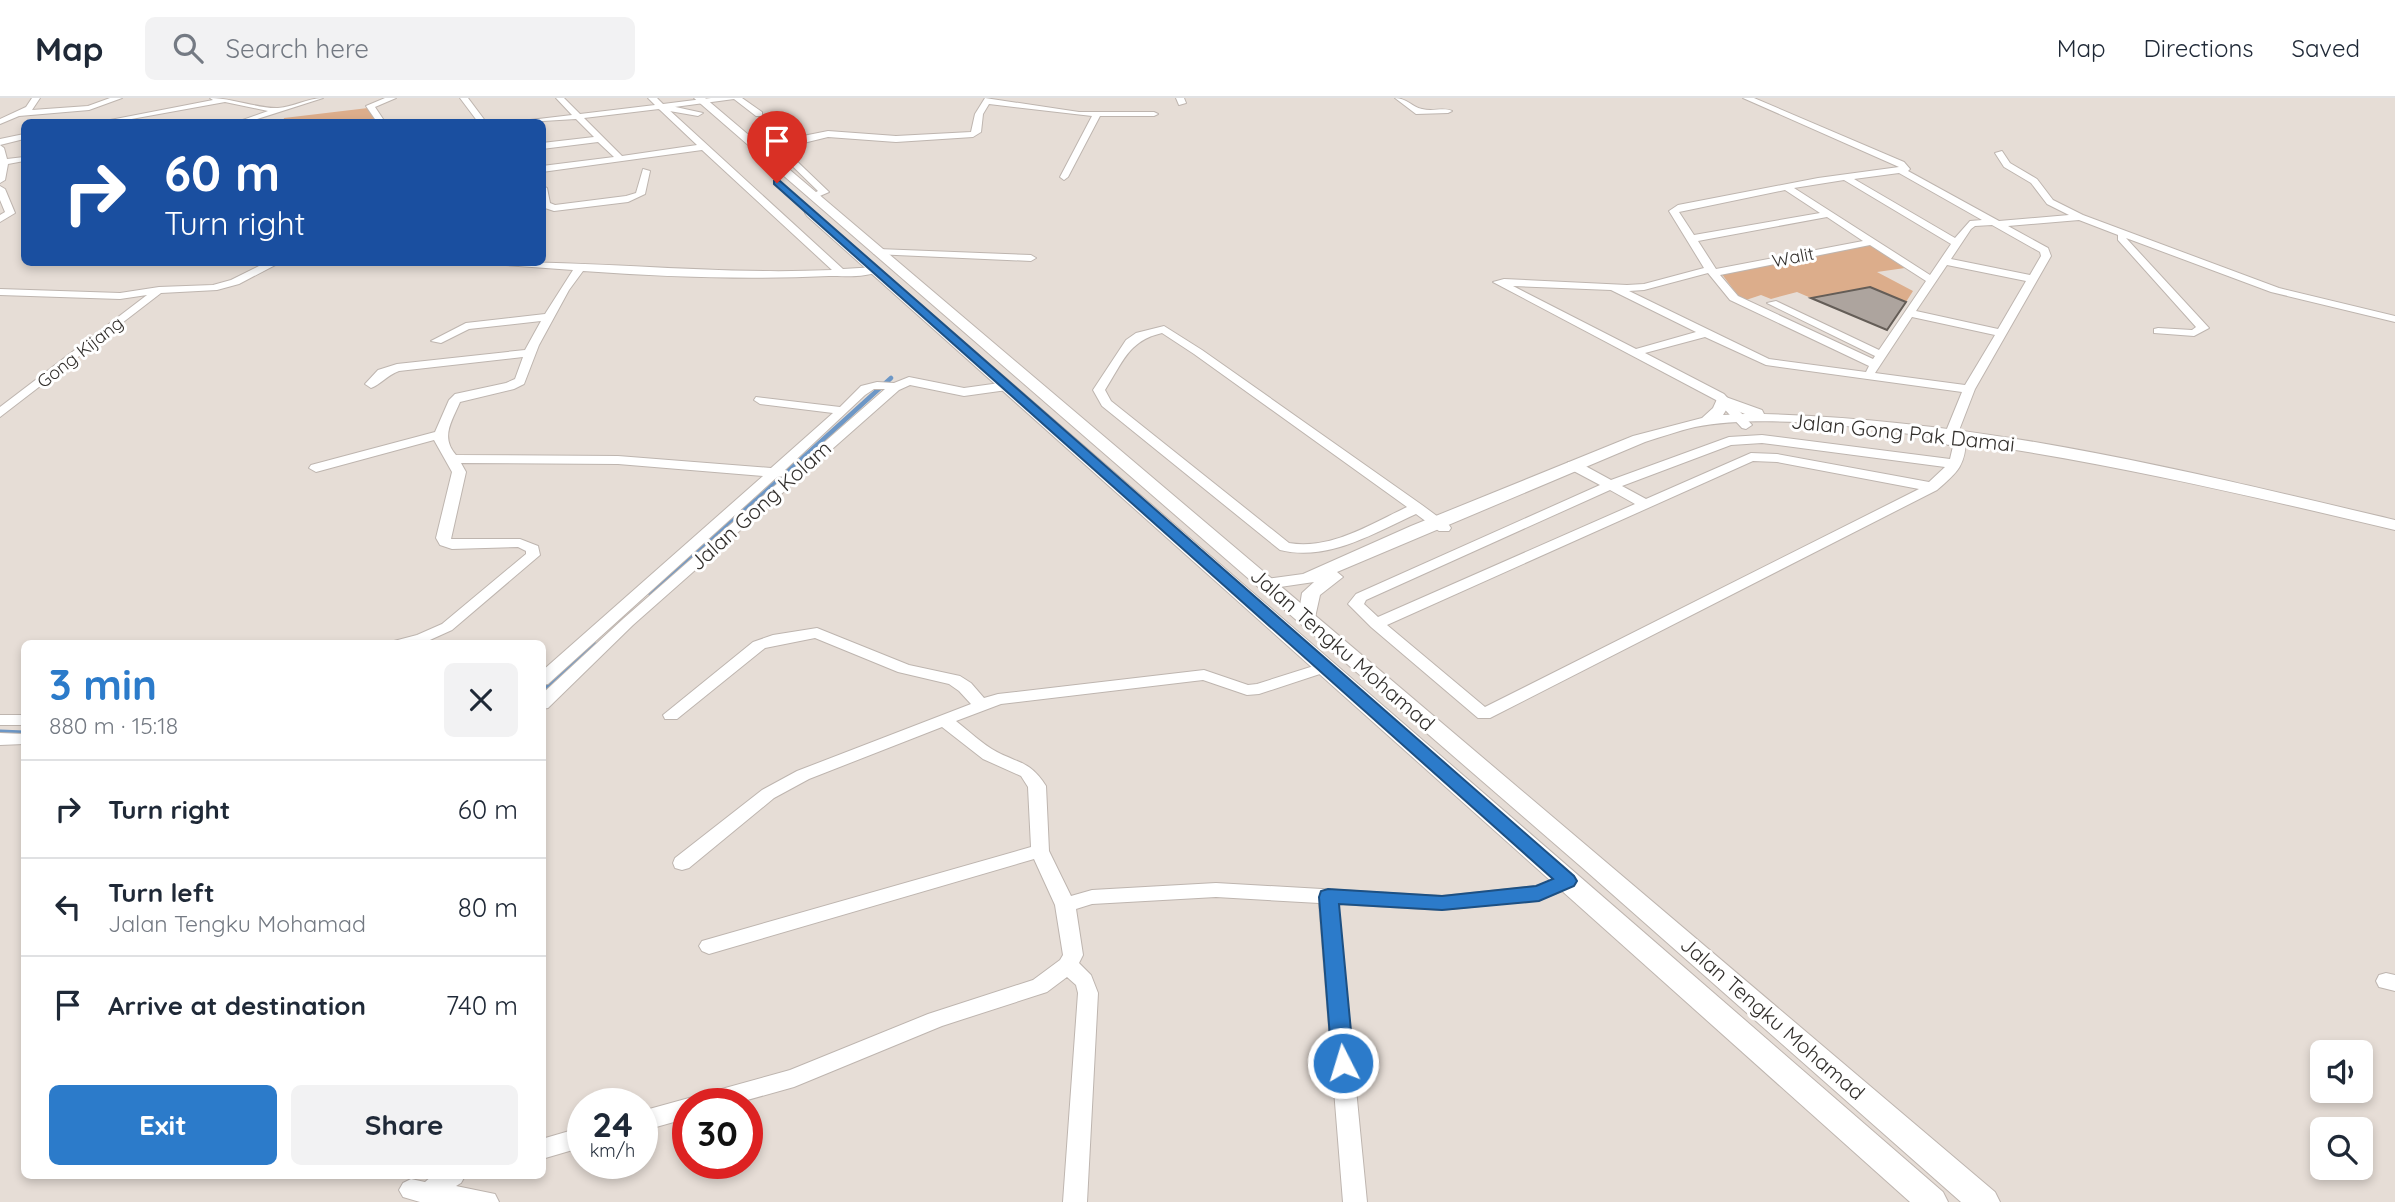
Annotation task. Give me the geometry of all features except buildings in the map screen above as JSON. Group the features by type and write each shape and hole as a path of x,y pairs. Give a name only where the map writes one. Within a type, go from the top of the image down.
{"main road":[{"path":"662,107 702,102"},
{"path":"662,107 702,102"},
{"name":"Jalan Tengku Mohamad","path":"702,102 769,149 877,261 1007,386 1932,1202"},
{"name":"Jalan Tengku Mohamad","path":"702,102 877,261 1120,458 1595,864 1984,1202"},
{"path":"1120,458 1110,463 1121,473 1122,487"},
{"path":"1568,881 1595,864"}],"street":[{"path":"0,122 19,114 89,108 118,98"},
{"path":"250,119 318,98"},
{"path":"379,119 370,106 392,98"},
{"path":"464,98 480,119"},
{"path":"560,98 620,159"},
{"path":"652,98 841,273"},
{"path":"737,98 759,114"},
{"path":"1399,98 1422,113 1448,111"},
{"path":"1747,98 1901,164 1906,169 1904,171"},
{"path":"121,119 218,99 279,110 283,115 281,119"},
{"path":"19,114 32,100"},
{"path":"769,149 801,139 839,134 896,139 973,134 977,132 979,114 987,100 1097,115 1154,114"},
{"path":"546,120 662,107"},
{"path":"1064,177 1097,115"},
{"path":"0,180 4,162 0,145 21,139"},
{"path":"546,146 599,139"},
{"path":"546,168 695,150 703,146"},
{"path":"1999,153 2007,164 2034,181 2050,202 2080,217 2293,296 2395,320"},
{"path":"4,162 21,159"},
{"path":"1878,360 1745,304 1731,295 1674,213 1677,209 1786,187 1889,170 1904,171 2044,250 2046,256 1969,389 1954,438 1956,465"},
{"path":"546,205 554,208 628,199 640,194 646,171"},
{"path":"1845,177 1957,243"},
{"path":"1786,187 1931,280"},
{"path":"0,189 10,213"},
{"path":"0,219 10,213 21,214"},
{"path":"1690,239 1830,214"},
{"path":"1867,376 1967,227 1973,223 2080,217"},
{"path":"2124,233 2121,238 2203,328 2194,333 2158,331"},
{"name":"Walit","path":"1637,352 1498,282 1644,287 1712,271 1872,242"},
{"path":"546,265 684,275 841,273 877,261 1031,258"},
{"path":"1944,261 2033,279"},
{"path":"0,292 120,296 159,290 220,287 267,266"},
{"path":"418,640 447,627 533,555 533,549 520,543 453,545 446,542 443,538 458,478 458,467 441,446 439,439 455,400 520,381 529,353 564,289 580,268"},
{"path":"1615,288 1766,362 1969,389"},
{"name":"Gong Kijang","path":"0,414 159,290"},
{"path":"1772,303 1878,360"},
{"path":"1909,313 2001,334"},
{"path":"437,341 466,326 549,317"},
{"path":"1417,508 1325,547 1295,550 1285,547 1101,398 1099,390 1130,342 1140,335 1164,329 1417,508 1440,525"},
{"path":"1637,352 1704,333"},
{"path":"1637,352 1723,400 1775,419"},
{"path":"371,384 382,373 397,368 529,353"},
{"path":"546,693 854,412 867,386 888,386 909,381 964,392 1007,386"},
{"name":"Jalan Gong Kolam","path":"785,474 854,412 888,386"},
{"path":"760,400 854,412"},
{"path":"1708,420 1720,410 1723,400"},
{"path":"1723,400 1744,421 1954,438 2099,466 2395,532"},
{"name":"Jalan Gong Pak Damai","path":"1267,584 1307,579 1639,439 1708,420 1775,419 1851,423 2128,464 2395,525"},
{"name":"Jalan Gong Pak Damai","path":"1577,467 1663,440 1744,421"},
{"path":"316,468 441,434"},
{"path":"1742,439 1956,465 1932,487 1484,714 1376,624 1356,604 1361,597 1611,485 1715,444 1742,439"},
{"path":"1376,624 1739,460 1759,456 1886,476 1932,487"},
{"path":"452,459 618,460 785,474"},
{"path":"1577,467 1644,503"},
{"name":"Jalan Gong Pak Damai","path":"1307,618 1311,593 1331,578 1440,525"},
{"path":"671,715 759,645 817,633 904,669 954,680 981,705"},
{"path":"682,863 768,794 803,775 981,705 1019,695 1204,675 1247,690 1259,690 1326,667"},
{"path":"0,720 21,720"},
{"path":"758,1088 794,1078 935,1020 1040,986 1067,966 1073,955 1065,905 1040,851 1037,786 1027,772 989,755 945,721"},
{"path":"0,739 21,740"},
{"path":"709,946 1040,851"},
{"path":"1065,905 1092,897 1216,890 1442,903 1539,893 1568,881"},
{"path":"1328,897 1355,1202"},
{"path":"1067,966 1081,975 1087,984 1088,993 1075,1202"},
{"path":"546,1148 567,1142"},
{"path":"448,1179 420,1192 487,1202"}],"shaded area":[{"path":"368,108 375,119 284,119"},
{"path":"1870,244 1905,268 1877,272 1913,291 1906,302 1870,287 1811,298 1797,292 1771,299 1761,295 1746,300 1739,297 1721,273"}],"waterway":[{"path":"753,503 891,378"},
{"path":"651,594 754,501"},
{"path":"546,688 595,645"},
{"path":"0,732 21,733"}],"route":[{"path":"777,183 1568,881 1539,893 1442,903 1328,897 1343,1063"}]}
